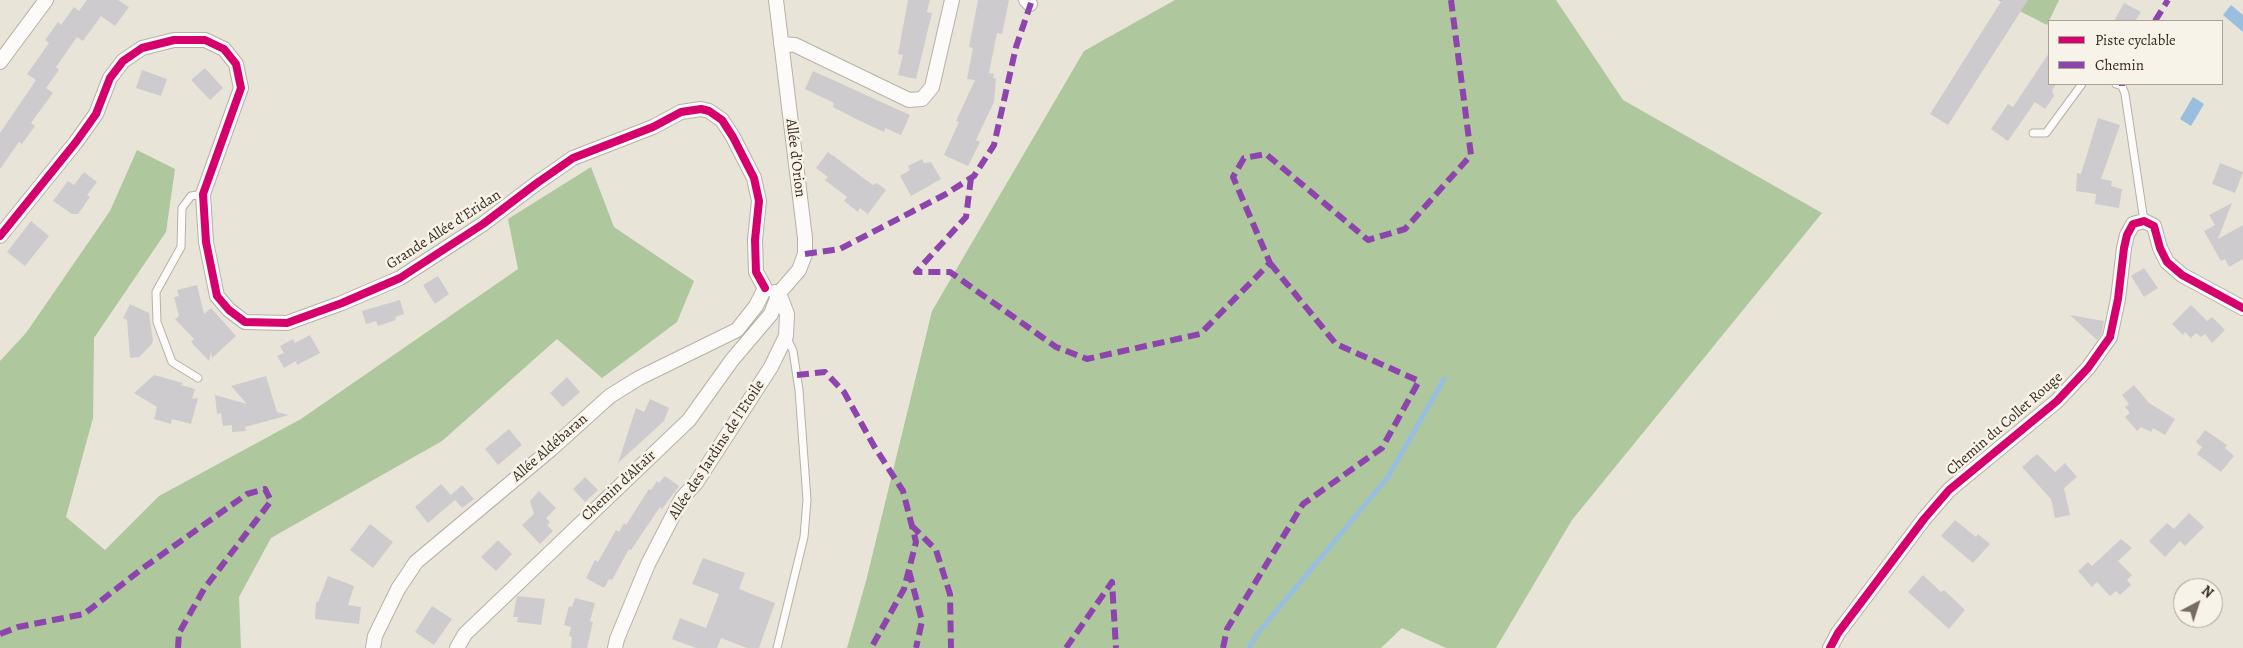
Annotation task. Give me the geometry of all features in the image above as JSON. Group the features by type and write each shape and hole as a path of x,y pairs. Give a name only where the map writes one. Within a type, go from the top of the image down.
{"street":[{"path":"0,62 46,0"},
{"path":"781,44 795,45 909,100 922,99 932,87 952,0"},
{"name":"Allée d'Orion","path":"778,4 781,44 805,238 805,254 799,270 779,293"},
{"name":"Grande Allée d'Eridan","path":"0,236 76,142 96,114 110,78 123,61 142,48 174,40 205,40 224,49 236,64 241,88 203,194 206,242 217,296 229,310 245,322 287,323 342,303 400,278 482,224 573,158 653,127 681,112 701,109 709,110 722,120 730,131 754,178 759,201 755,240 756,272 766,288"},
{"path":"2144,222 2154,226 2160,248 2167,262 2182,275 2243,308"},
{"name":"Chemin du Collet Rouge","path":"1830,648 1838,633 1924,519 1949,490 2057,401 2088,368 2110,337 2118,299 2127,235 2133,224 2144,222"},
{"path":"766,288 779,293 786,314 786,336"},
{"name":"Allée Aldébaran","path":"373,648 376,636 394,597 416,562 543,456 610,396 639,378 737,330 756,306 766,288"},
{"name":"Chemin d'Altaïr","path":"457,648 465,634 689,420 732,360 771,314 779,293"},
{"name":"Allée des Jardins de l'Etoile","path":"615,648 648,564 682,498 701,476 772,367 786,336"},
{"path":"719,339 730,346 732,360"}],"lane":[{"path":"2033,134 2046,133 2081,85"},
{"path":"2119,85 2122,86 2125,94 2144,222"},
{"path":"198,378 172,362 157,322 156,292 181,248 182,208 191,196 203,194"},
{"path":"777,648 804,537 807,500 799,390 793,351 786,336"}],"green space":[{"path":"1175,0 1556,0 1623,100 1822,213 1572,520 1496,648 1446,648 1402,628 1381,648 847,648 866,581 932,311 1084,51"},
{"path":"1998,0 2059,0 2047,25"},
{"path":"137,150 175,169 166,232 94,338 93,418 66,517 105,550 159,496 301,419 518,269 508,219 591,167 614,227 694,281 677,322 602,378 557,339 442,441 271,538 239,597 241,648 0,648 0,361 26,333 110,211"}],"water":[{"path":"2231,5 2243,15 2243,32 2223,15"},
{"path":"2193,97 2204,104 2191,126 2180,119"}],"building":[{"path":"87,0 118,0 129,7 115,26 101,16 83,41 77,37 56,67 59,70 46,88 53,93 31,123 35,126 22,144 19,142 0,169 0,133 36,80 27,74 49,43 45,40 58,22 61,25 74,7 79,11"},
{"path":"908,0 930,0 927,12 932,13 916,79 898,75 903,55 898,54"},
{"path":"978,0 1009,0 1002,34 997,33 989,73 994,74 993,78 996,79 994,102 976,140 980,142 968,166 944,155 959,122 956,121 975,80 967,79 973,48 969,47"},
{"path":"2002,0 2028,0 1948,125 1930,114"},
{"path":"2124,3 2141,12 2136,20 2115,20"},
{"path":"2048,54 2048,85 2055,85 2052,90 2054,96 2045,109 2035,102 2008,141 1991,129 2008,104 2013,107"},
{"path":"205,68 223,88 210,100 191,80"},
{"path":"142,70 167,79 161,96 136,88"},
{"path":"813,71 910,115 901,135 885,128 884,132 856,119 833,107 834,103 805,89"},
{"path":"2098,118 2120,125 2101,179 2112,181 2111,186 2122,189 2119,208 2095,204 2096,194 2076,191 2077,173 2081,174"},
{"path":"828,152 873,185 877,183 886,190 868,214 860,208 858,212 844,201 847,197 825,180 828,177 816,168"},
{"path":"922,159 924,163 931,162 941,179 911,196 900,176 910,170 908,166"},
{"path":"2220,163 2243,172 2235,193 2212,184"},
{"path":"84,172 97,182 87,195 90,197 78,214 72,214 53,201 68,181 74,185"},
{"path":"2232,203 2218,239 2243,225 2243,259 2229,267 2225,259 2221,261 2204,231 2215,225 2209,215"},
{"path":"31,221 49,236 25,266 7,252"},
{"path":"2144,268 2158,288 2144,297 2131,276"},
{"path":"438,276 449,294 435,304 423,285"},
{"path":"197,285 204,314 211,308 236,336 212,358 211,352 209,361 191,342 194,339 175,319 179,316 174,297 179,296 177,290"},
{"path":"400,300 404,314 395,317 396,320 378,326 376,321 366,324 362,311"},
{"path":"130,304 149,313 153,340 152,344 139,357 130,358 127,320 123,318"},
{"path":"2191,305 2207,321 2212,317 2225,330 2212,343 2205,334 2201,337 2196,333 2191,338 2185,332 2183,335 2172,324"},
{"path":"2070,315 2104,321 2102,333 2097,340"},
{"path":"310,335 320,353 297,365 296,361 284,368 277,356 284,353 280,346 293,339 295,343"},
{"path":"154,375 183,383 181,385 195,389 192,399 198,398 191,424 172,419 171,424 154,419 157,407 134,393"},
{"path":"266,376 277,412 289,415 245,427 246,431 232,432 232,425 223,426 221,413 217,414 215,395 247,404 231,386"},
{"path":"567,377 580,392 563,407 550,393"},
{"path":"2134,385 2149,403 2175,419 2165,435 2153,428 2151,432 2141,427 2137,431 2125,417 2130,413 2125,407 2129,404 2122,395"},
{"path":"650,399 669,408 664,421 618,463 636,408 644,412"},
{"path":"509,429 522,445 498,465 485,449"},
{"path":"2205,430 2227,445 2225,448 2234,456 2221,472 2197,454 2202,447 2196,442"},
{"path":"2037,454 2055,472 2065,463 2077,477 2064,488 2070,515 2055,518 2051,499 2022,467"},
{"path":"665,476 679,486 662,509 660,507 631,550 629,549 612,580 609,579 605,587 602,587 586,578 595,560 598,562 616,530 619,532 624,523 626,525 649,489 651,490 657,481 659,483"},
{"path":"585,477 598,490 585,502 573,489"},
{"path":"441,484 451,495 462,485 474,499 462,508 455,500 428,523 415,507"},
{"path":"539,491 556,508 546,518 550,522 547,525 553,531 540,544 522,525 534,514 530,501"},
{"path":"2189,513 2204,527 2185,546 2180,541 2165,557 2149,541 2167,523 2174,529"},
{"path":"1955,520 1976,537 1978,534 1990,544 1973,563 1941,536"},
{"path":"370,524 393,542 373,568 350,550"},
{"path":"2121,539 2132,548 2118,561 2132,575 2127,580 2131,585 2120,595 2116,591 2110,596 2097,582 2092,587 2078,571 2088,562 2092,566"},
{"path":"498,540 512,554 496,571 481,557"},
{"path":"703,558 745,573 739,589 775,603 759,648 747,648 721,638 717,648 696,648 672,639 680,618 706,628 719,594 692,584"},
{"path":"1923,575 1941,592 1944,590 1965,610 1949,629 1908,592"},
{"path":"328,576 354,586 348,605 361,607 359,624 315,619 316,602 318,602"},
{"path":"517,596 545,599 541,625 517,622 518,617 513,617"},
{"path":"575,598 595,603 590,621 593,622 587,648 571,648 572,637 569,636 571,627 564,625 569,606 572,607"},
{"path":"432,606 452,619 434,645 415,632"}],"waterway":[{"path":"1249,648 1257,634 1388,477 1444,379"}],"marked path":[{"path":"805,254 840,249 946,194 974,176 994,145 1016,47 1032,0"},
{"path":"971,178 966,217 916,272 950,272 1056,347 1087,359 1200,334 1270,263 1233,177 1244,158 1266,154 1368,240 1405,229 1471,155 1451,0"},
{"path":"2156,20 2168,0"},
{"path":"1223,648 1227,629 1303,504 1382,448 1419,381 1336,344 1270,263"},
{"path":"797,375 825,372 844,392 874,446 903,491 916,542 904,589 871,648"},
{"path":"0,634 18,627 84,614 143,568 247,494 265,489 271,501 204,589 179,633 178,648"},
{"path":"911,525 936,550 950,594 951,648"},
{"path":"909,571 922,621 916,648"},
{"path":"1066,648 1112,582 1116,648"}],"cycle path":[{"path":"0,236 76,142 96,114 110,78 123,61 142,48 174,40 205,40 224,49 236,64 241,88 203,194 206,242 217,296 229,310 245,322 287,323 342,303 400,278 483,224 573,158 653,127 681,112 701,109 709,111 722,120 754,178 759,201 755,240 756,272 765,288"},
{"path":"1830,648 1838,633 1924,519 1949,490 2057,401 2088,368 2110,337 2118,299 2124,248 2127,235 2133,224 2144,221 2154,226 2160,248 2167,262 2182,275 2243,308"}]}
